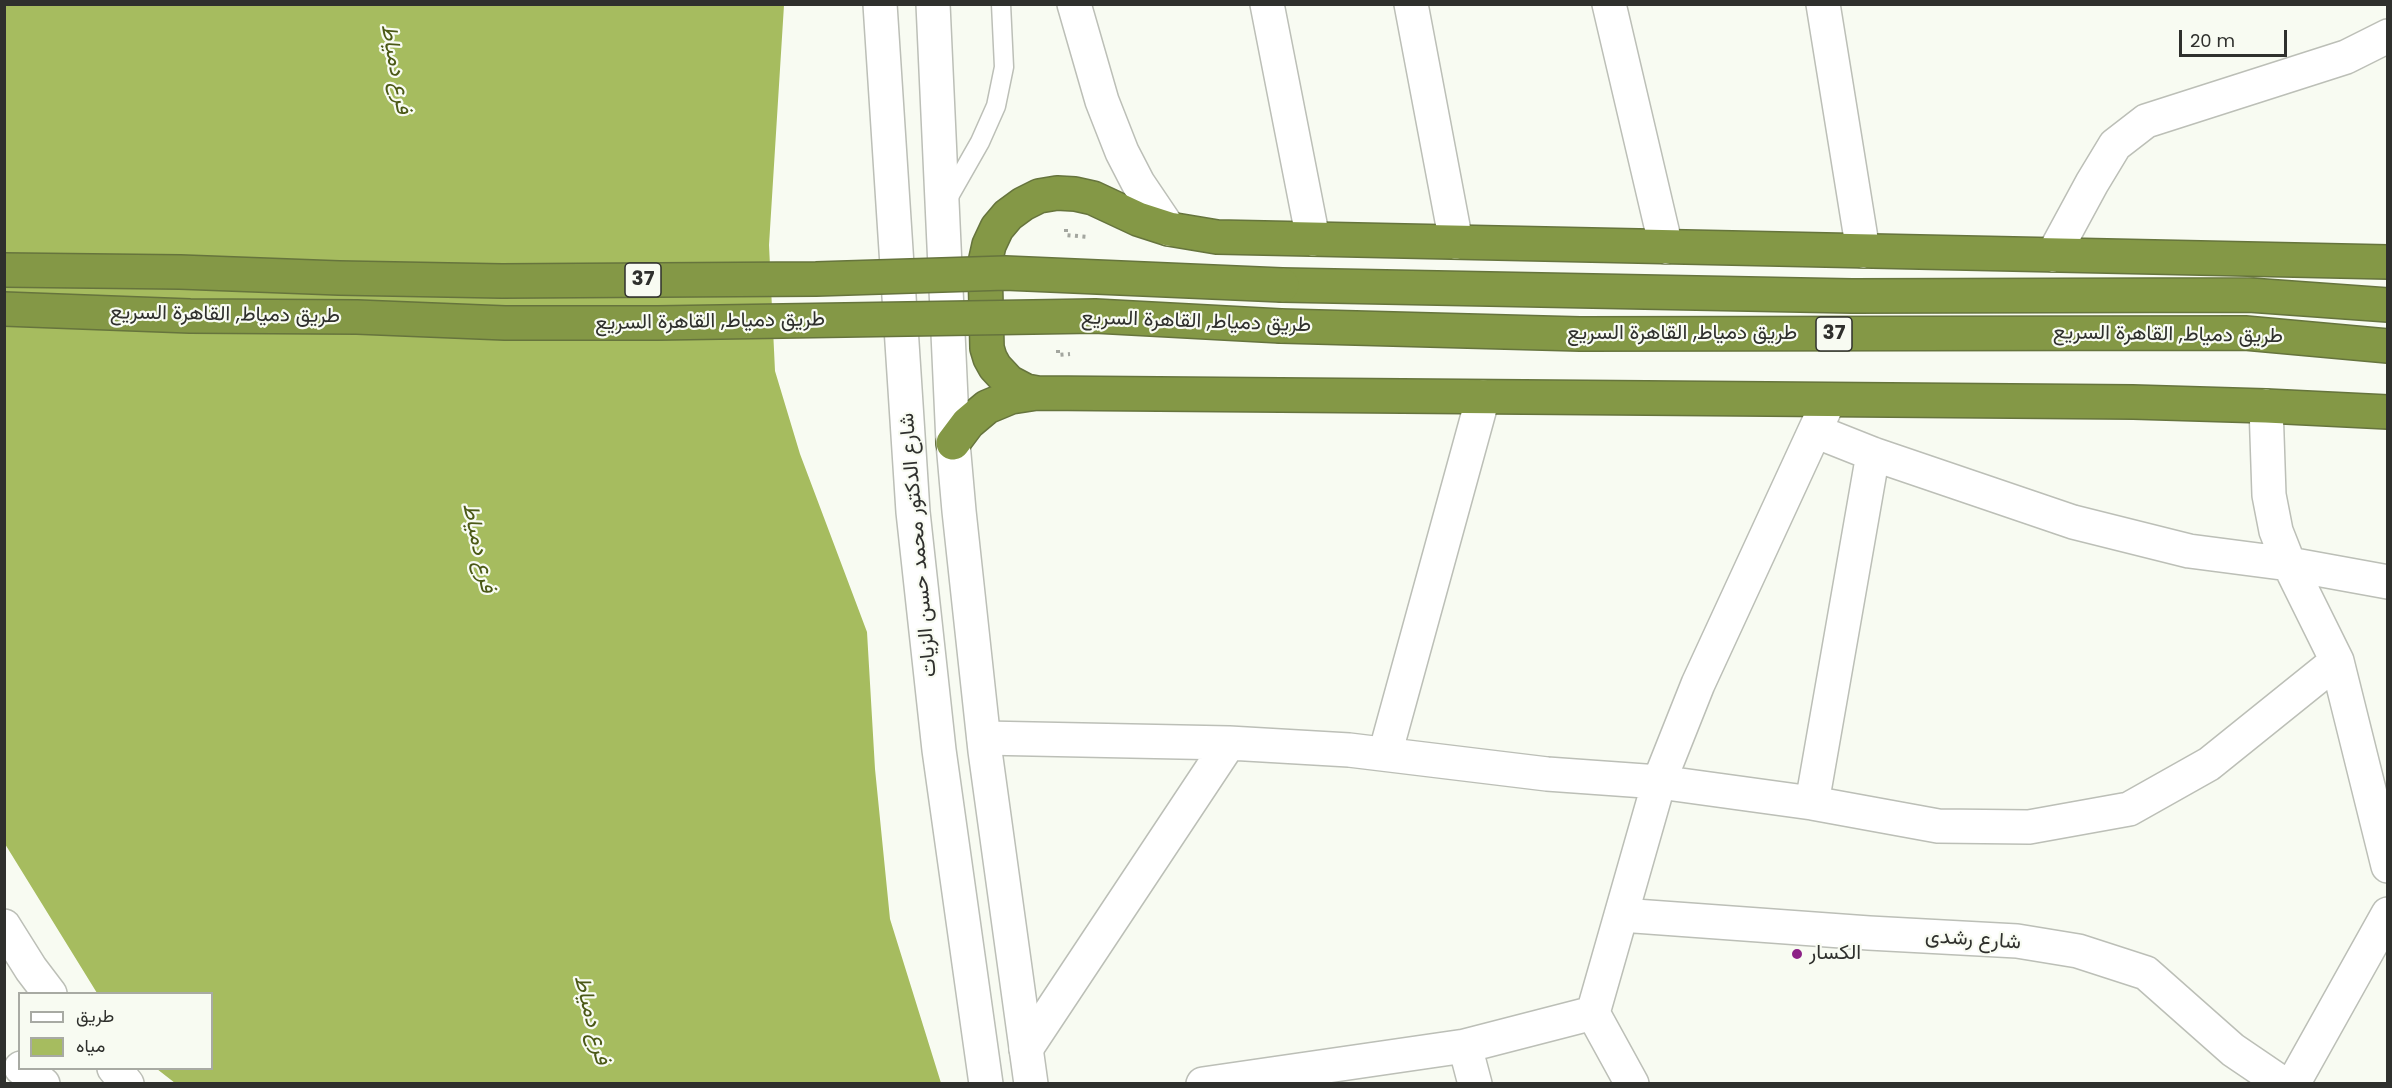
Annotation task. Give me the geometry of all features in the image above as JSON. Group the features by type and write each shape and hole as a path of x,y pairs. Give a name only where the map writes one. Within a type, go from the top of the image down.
{"highway":[{"path":"1037,393 1026,391 1009,382 995,367 987,348 985,263 988,245 996,228 1008,215 1039,196 1057,193 1093,198 1138,219 1169,229 1217,237 2388,262"},
{"name":"طريق دمياط, القاهرة السريع","path":"4,270 180,272 502,281 816,279 1005,273 1282,285 1852,296 2249,294 2388,305"},
{"name":"طريق دمياط, القاهرة السريع","path":"4,309 190,316 357,317 505,323 657,323 1095,316 1281,326 1580,334 2245,333 2388,346"},
{"path":"953,443 968,423 987,407 1011,397 1037,393 2266,406 2388,412"}],"street":[{"name":"شارع الدكتور محمد حسن الزيات","path":"880,4 913,512 939,750 986,1083"},
{"name":"شارع الدكتور محمد حسن الزيات","path":"933,4 953,443 984,738 1031,1083"},
{"path":"1074,4 1102,101 1118,144 1138,183 1169,229"},
{"path":"1267,4 1313,239"},
{"path":"1411,4 1456,242"},
{"path":"1609,4 1666,247"},
{"path":"1823,4 1863,251"},
{"path":"2053,255 2115,145 2146,121 2346,57 2388,36"},
{"path":"1385,754 1483,398"},
{"path":"1632,1083 1593,1013 1659,782 1698,684 1829,400"},
{"path":"2266,406 2269,495 2276,531 2289,564 2337,661 2388,866"},
{"path":"1815,431 1873,454 2073,522 2189,551 2289,564 2388,582"},
{"path":"1812,803 1873,454"},
{"path":"984,738 1229,742 1349,750 1547,774 1659,782 1812,803 1938,826 2029,827 2129,809 2209,764 2337,661"},
{"path":"1026,1049 1229,742"},
{"path":"2293,1083 2388,914"},
{"name":"شارع رشدى","path":"1621,915 2017,941 2078,951 2146,973 2233,1050 2283,1083"},
{"path":"4,926 31,969 49,992"},
{"path":"1203,1083 1465,1046 1593,1013"},
{"path":"1465,1046 1475,1083"},
{"path":"18,1048 4,1054 18,1066"},
{"path":"23,1070 43,1083"},
{"path":"116,1070 128,1083"}],"lane":[{"path":"942,213 956,182 980,142 998,99 1004,67 1001,4"}],"path":[{"path":"1066,235 1097,237"}],"water":[{"name":"فرع دمياط","path":"5,5 784,5 769,245 775,371 800,454 867,632 875,769 890,919 941,1083 175,1083 158,1070 213,1070 213,992 96,992 5,844"}],"place":[{"name":"الكسار","path":"1797,954"}]}
